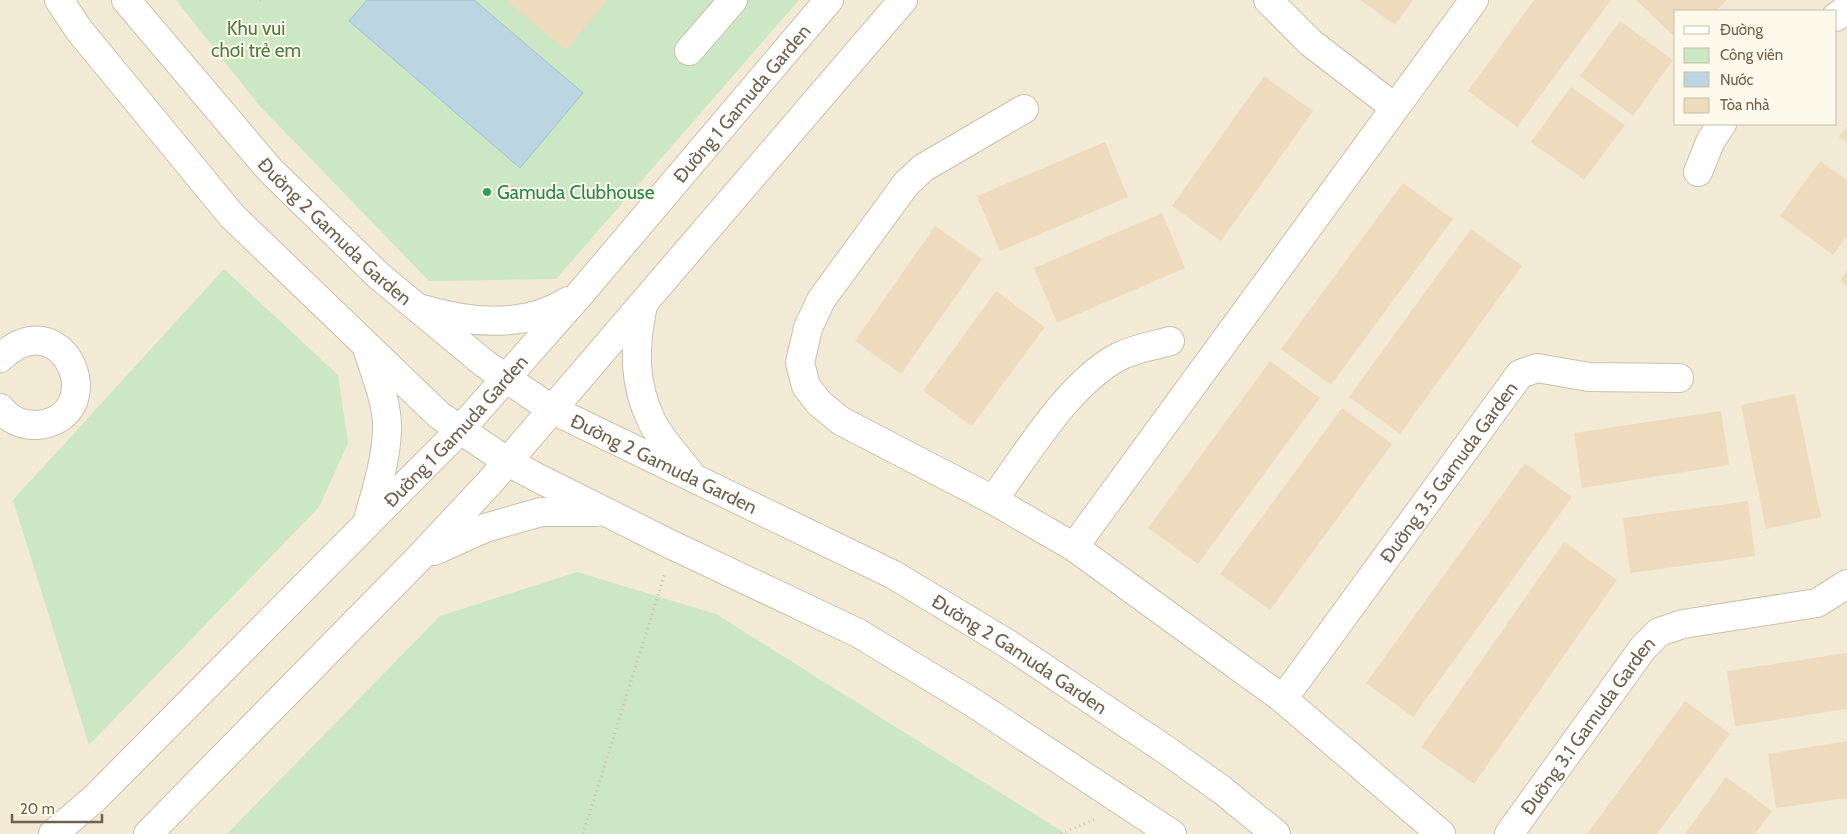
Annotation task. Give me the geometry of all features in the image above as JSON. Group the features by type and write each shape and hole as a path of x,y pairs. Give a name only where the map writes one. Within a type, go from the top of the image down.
{"street":[{"path":"59,0 79,30 232,216 366,347 439,415 508,462 605,513 858,633 972,702 1172,834"},
{"name":"Đường 2 Gamuda Garden","path":"126,0 270,170 414,307 506,379 553,410 691,475 894,575 1008,644 1170,752 1222,790 1276,834"},
{"path":"689,50 732,0"},
{"name":"Đường 1 Gamuda Garden","path":"53,834 100,792 460,430 580,294 829,0"},
{"path":"148,834 417,560 508,462 903,0"},
{"path":"1268,0 1311,42 1394,107"},
{"path":"1074,547 1474,0"},
{"path":"1024,109 924,168 906,184 821,300 808,328 800,363 806,386 819,403 841,421 993,500 1074,547 1283,699 1441,834"},
{"path":"1698,172 1711,140 1721,125"},
{"path":"414,307 450,317 478,321 530,318 554,310 580,294"},
{"path":"644,303 636,338 636,363 641,395 653,423 691,475"},
{"path":"0,358 11,347 26,341 43,341 58,347 69,358 76,373 77,390 71,405 66,411 60,417 45,424 29,426 13,420 0,409"},
{"path":"993,500 1072,393 1094,373 1120,356 1170,341"},
{"path":"366,347 383,400 387,429 382,468 367,522"},
{"name":"Đường 3.5 Gamuda Garden","path":"1283,699 1520,374 1537,368 1589,377 1679,378"},
{"path":"417,560 485,528 541,512 605,513"},
{"name":"Đường 3.1 Gamuda Garden","path":"1509,834 1643,648 1659,632 1683,624 1817,603 1847,584"}],"path":[{"path":"583,834 674,546"}],"shaded area":[{"path":"0,0 1847,0 1847,834 0,834"}],"green space":[{"name":"Gamuda Clubhouse","path":"176,0 799,0 556,279 429,281 258,104"},
{"path":"224,269 338,375 348,443 319,507 89,745 13,500"},
{"path":"577,572 716,614 1066,834 227,834 440,616"}],"water":[{"path":"367,0 474,0 583,93 520,168 349,21"}],"building":[{"path":"506,0 607,0 566,50"},
{"path":"1360,0 1413,0 1395,25"},
{"path":"1534,0 1611,0 1517,127 1468,91"},
{"path":"1636,0 1727,0 1717,10 1674,10 1674,36"},
{"path":"1620,21 1673,60 1633,116 1580,76"},
{"path":"1264,76 1313,111 1221,241 1172,206"},
{"path":"1571,87 1625,125 1584,180 1531,142"},
{"path":"1847,126 1847,142 1839,137"},
{"path":"1105,142 1128,197 1000,251 977,196"},
{"path":"1820,161 1847,180 1847,236 1833,255 1780,216"},
{"path":"1403,183 1453,219 1331,385 1281,349"},
{"path":"1162,213 1185,268 1057,323 1034,268"},
{"path":"935,226 982,259 901,374 855,341"},
{"path":"1471,229 1522,266 1400,434 1349,397"},
{"path":"1847,270 1847,286 1840,281"},
{"path":"996,291 1045,327 972,426 923,391"},
{"path":"1270,361 1320,398 1198,564 1148,528"},
{"path":"1795,394 1821,517 1766,529 1741,405"},
{"path":"1342,408 1392,444 1270,610 1220,574"},
{"path":"1721,411 1729,465 1582,488 1574,433"},
{"path":"1525,463 1572,497 1413,717 1366,683"},
{"path":"1748,501 1755,556 1630,573 1623,518"},
{"path":"1564,542 1617,580 1474,784 1421,747"},
{"path":"1847,653 1847,709 1735,726 1727,671"},
{"path":"1685,701 1730,734 1657,834 1587,834"},
{"path":"1847,741 1847,798 1776,808 1768,754"},
{"path":"1726,777 1772,811 1755,834 1685,834"}],"place":[{"name":"Gamuda Clubhouse","path":"487,192"}],"park label":[{"name":"Khu vui chơi trẻ em","path":"256,39"}]}
